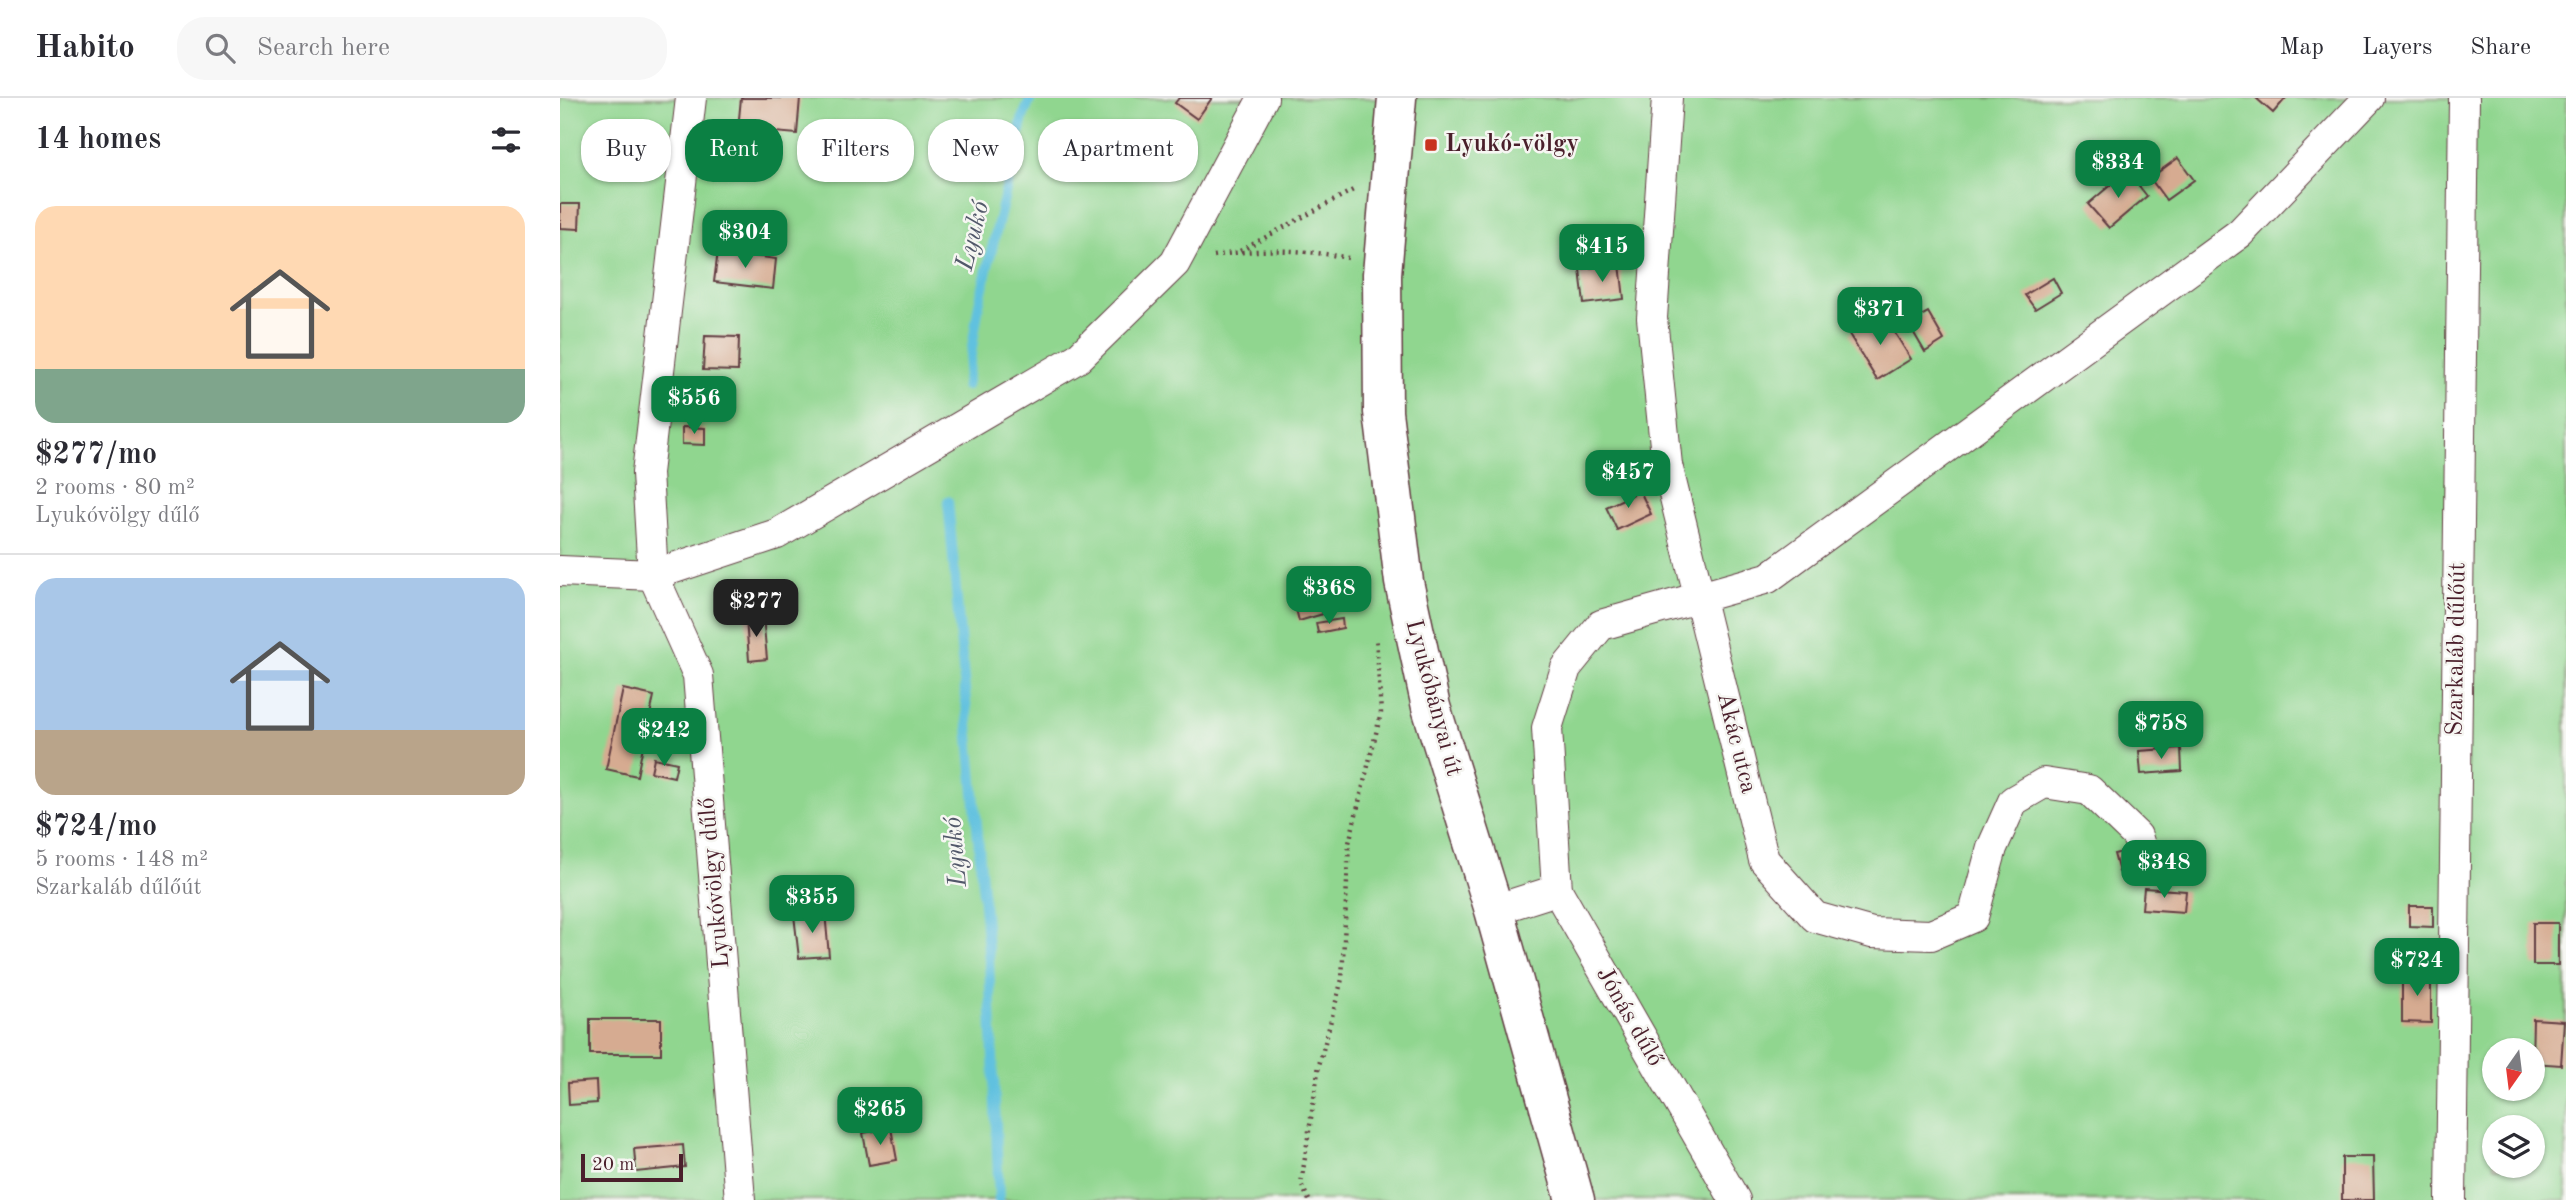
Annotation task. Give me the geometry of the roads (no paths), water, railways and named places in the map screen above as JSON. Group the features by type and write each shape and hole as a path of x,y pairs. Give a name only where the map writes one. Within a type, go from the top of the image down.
{"main road":[{"name":"Lyukóbányai út","path":"1396,98 1382,274 1383,412 1404,582 1431,707 1494,910 1575,1200"}],"street":[{"name":"Lyukóvölgy dűlő","path":"691,98 647,472 653,575 698,675 740,1200"},
{"path":"560,571 653,575 777,534 1078,358 1175,263 1263,98"},
{"name":"Akác utca","path":"1667,98 1652,318 1667,465 1764,860 1815,917 1872,933 1931,935 1973,917 1993,848 2013,801 2044,783 2089,790 2137,836 2144,859"},
{"path":"1494,910 1557,890 1547,728 1566,668 1601,625 1768,578 2240,233 2369,98"},
{"name":"Szarkaláb dűlőút","path":"2451,1200 2463,98"},
{"name":"Jónás dűlő","path":"1557,890 1735,1200"}],"waterway":[{"name":"Lyukó","path":"966,386 979,304 1023,117 1031,98"},
{"name":"Lyukó","path":"948,501 989,960 999,1200"}],"place":[{"name":"Lyukó-völgy","path":"1431,145"}]}
